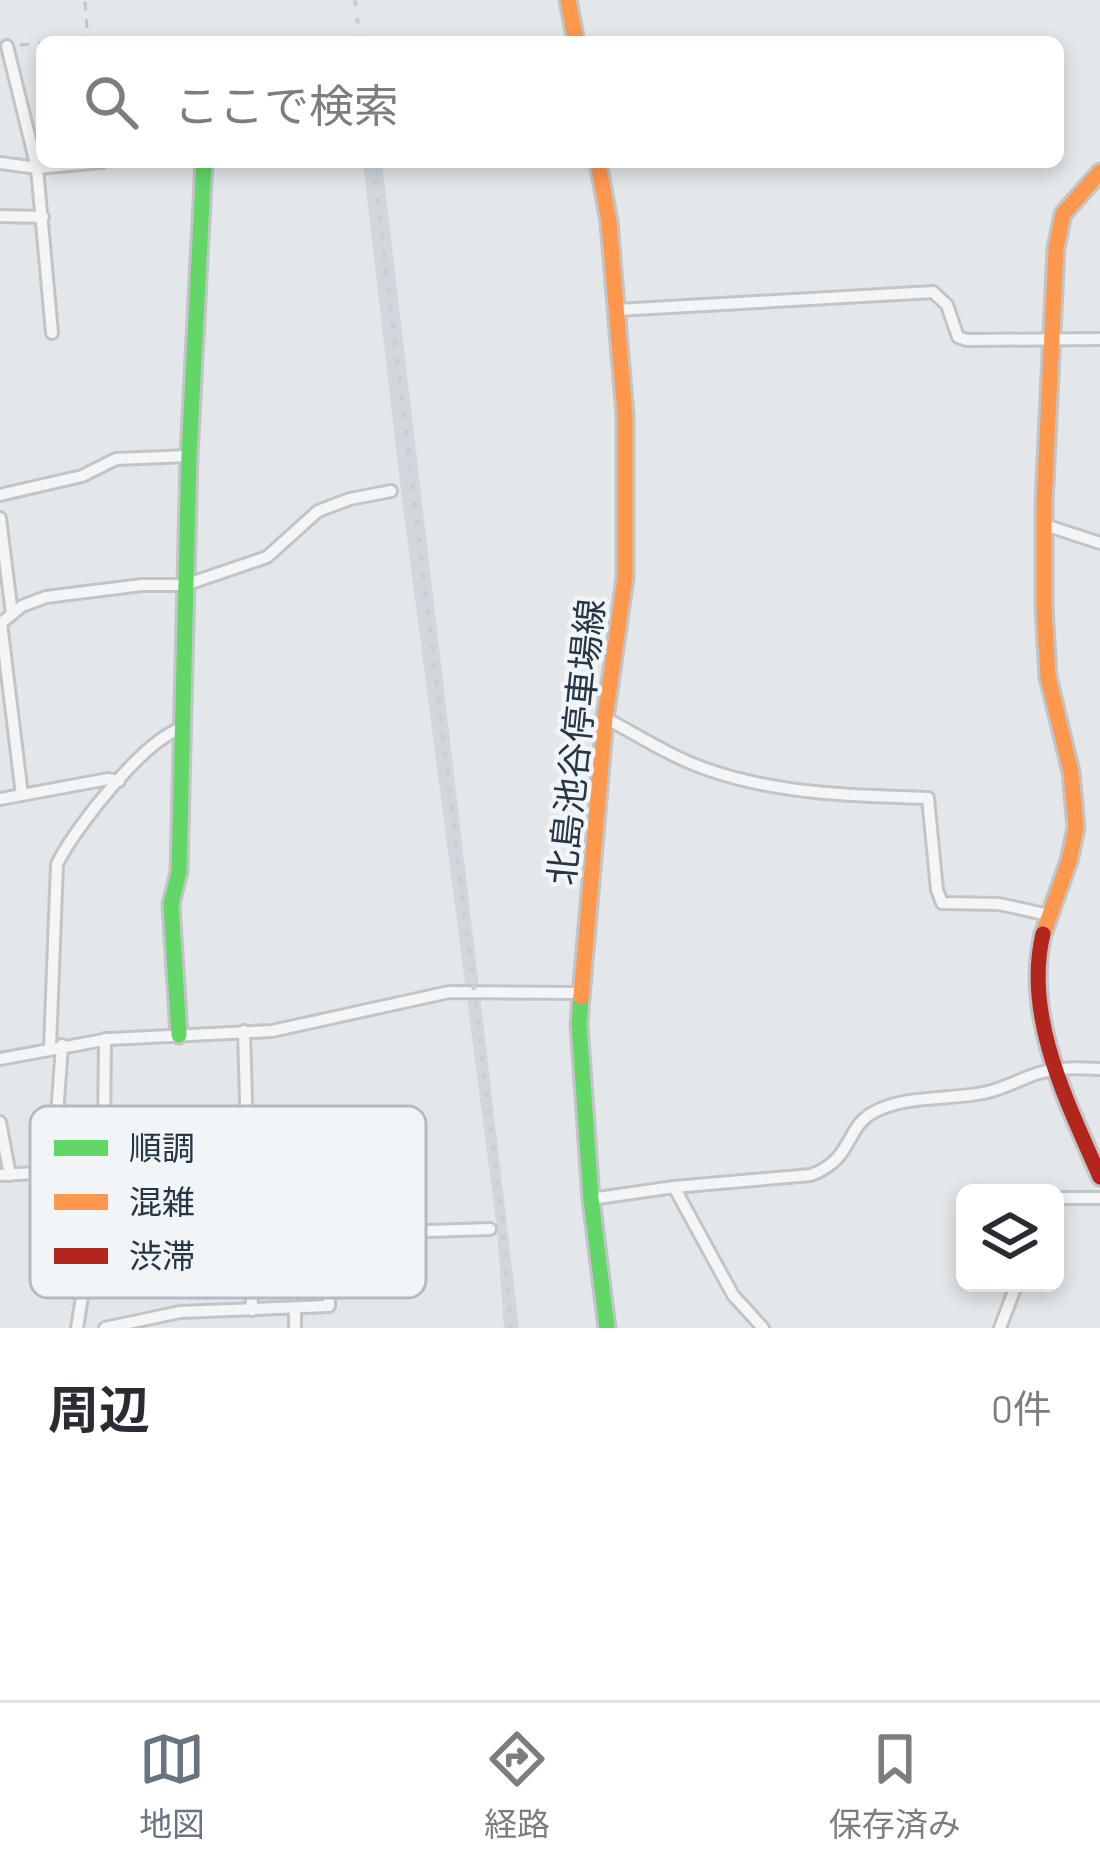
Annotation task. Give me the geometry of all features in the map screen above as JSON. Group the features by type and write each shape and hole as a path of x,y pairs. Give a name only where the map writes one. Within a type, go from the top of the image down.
{"street":[{"path":"568,0 575,36"},
{"path":"7,46 36,164"},
{"path":"0,163 36,168"},
{"path":"37,168 52,333"},
{"path":"179,1036 172,904 178,872 189,456 204,168"},
{"name":"北島池谷停車場線","path":"599,168 625,415 626,578 605,718 580,993 580,1078 607,1328"},
{"path":"1100,172 1075,197 1059,224 1045,525 1046,660 1076,808 1076,838 1040,946 1039,982 1055,1069 1100,1177"},
{"path":"0,217 43,217"},
{"path":"616,310 933,292 947,305 958,337 967,340 1100,339"},
{"path":"0,496 82,476 116,459 189,456"},
{"path":"4,620 22,606 75,591 185,585 267,556 318,511 391,491"},
{"path":"0,518 4,620 22,795"},
{"path":"1045,525 1100,544"},
{"path":"605,718 705,769 749,780 803,791 928,798 942,903 999,904 1049,915"},
{"path":"54,1106 57,864 67,843 119,781 165,733 182,728"},
{"path":"0,800 108,779 119,781"},
{"path":"0,1059 105,1039 272,1030 449,992 580,993"},
{"path":"244,1031 246,1106"},
{"path":"104,1106 105,1039"},
{"path":"591,1199 811,1175 841,1158 864,1118 878,1110 903,1102 989,1093 1055,1069 1100,1069"},
{"path":"0,1122 5,1175"},
{"path":"674,1187 733,1295 764,1328"},
{"path":"1064,1198 1100,1198"},
{"path":"426,1231 490,1229"},
{"path":"1000,1328 1014,1292"},
{"path":"77,1328 82,1298"},
{"path":"252,1298 252,1310"},
{"path":"105,1328 180,1312 328,1306 328,1298"},
{"path":"295,1308 295,1328"},
{"path":"180,1312 181,1328"}],"path":[{"path":"84,36 86,0"},
{"path":"7,46 36,44"}],"shaded area":[{"path":"364,168 383,168 519,1328 504,1328 497,1229"}],"railway":[{"path":"355,0 359,36"},
{"path":"374,168 503,1228 511,1328"}],"traffic: fast":[{"path":"179,1035 171,904 179,872 189,456 204,168"},
{"path":"581,997 591,1199 607,1328"}],"traffic: slow":[{"path":"568,0 575,36"},
{"path":"581,997 605,718 625,578 625,415 609,222 599,168"},
{"path":"1043,934 1076,828 1071,772 1048,677 1044,607 1056,248 1063,214 1100,172"}],"traffic: jam":[{"path":"1043,934 1038,965 1044,1028 1063,1090 1100,1177"}]}
